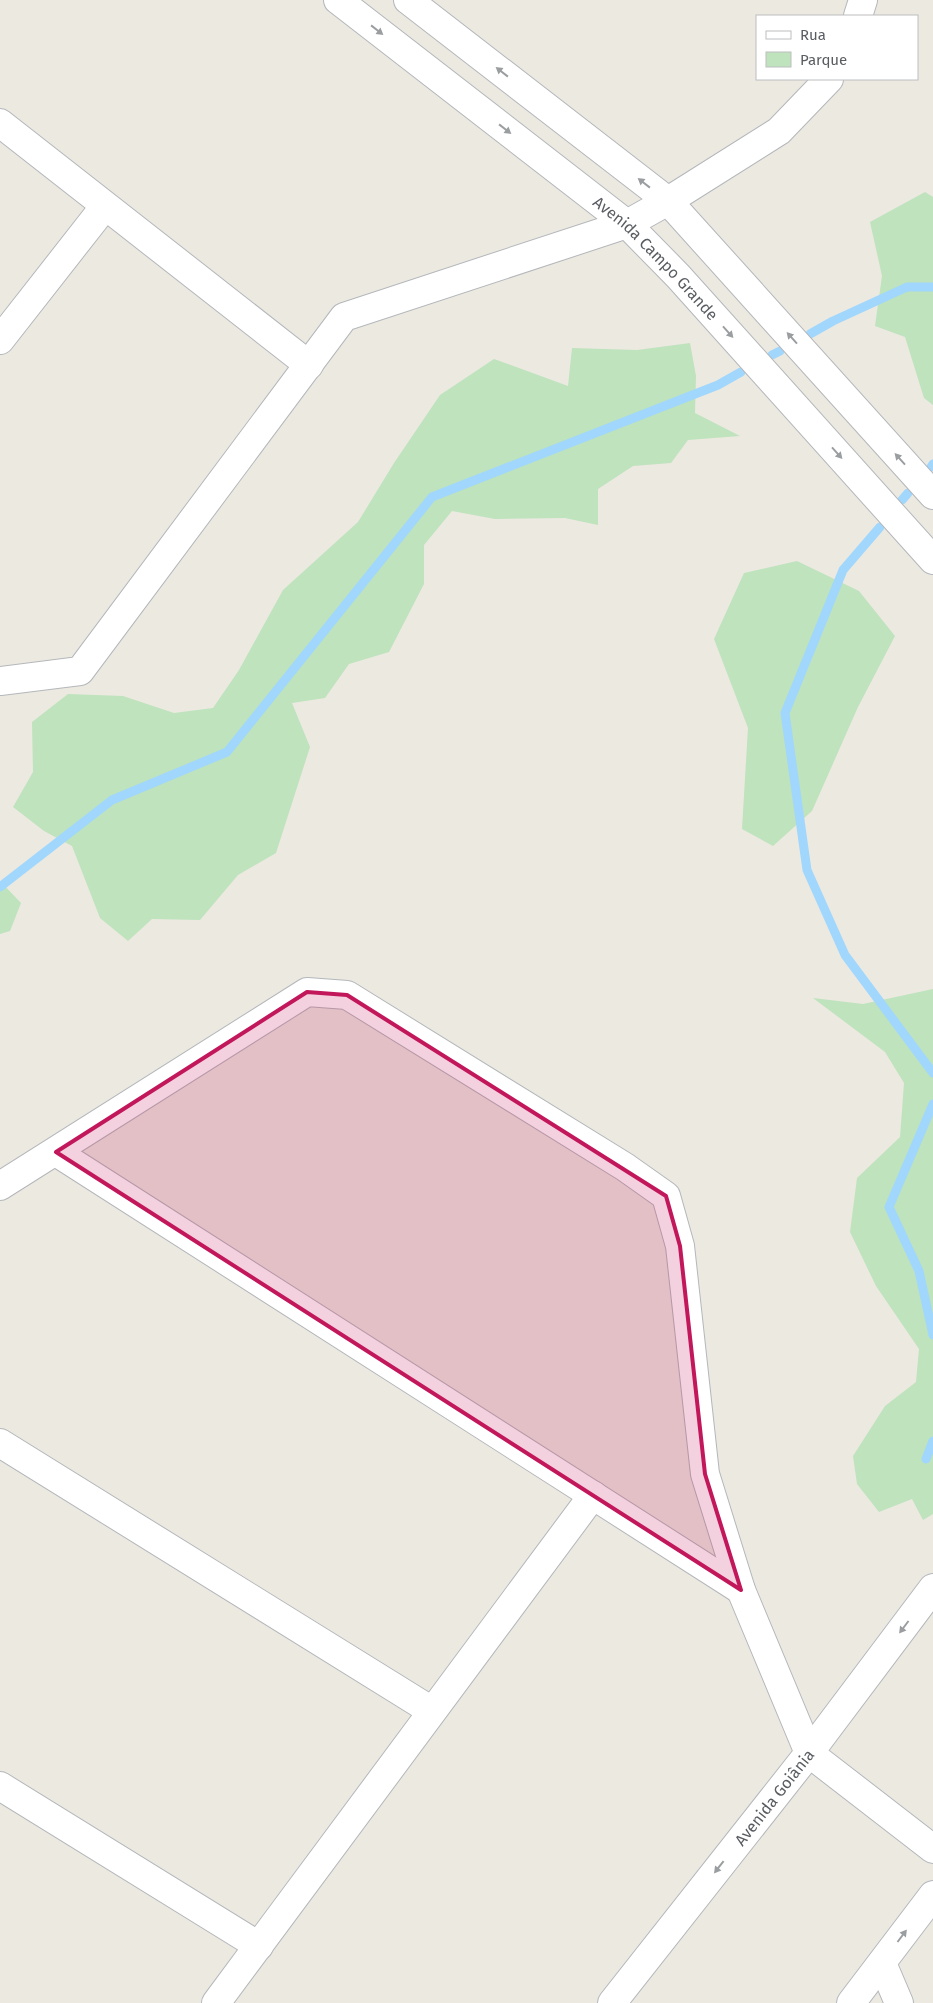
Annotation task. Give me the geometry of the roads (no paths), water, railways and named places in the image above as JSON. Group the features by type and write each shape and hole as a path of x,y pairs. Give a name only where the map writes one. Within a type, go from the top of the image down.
{"street":[{"name":"Avenida Campo Grande","path":"338,0 627,224 678,276 933,560"},
{"path":"408,0 668,201 933,495"},
{"path":"858,15 863,0"},
{"path":"0,681 80,671 344,317 627,224 668,201 779,131 828,80"},
{"path":"0,124 308,366"},
{"path":"0,340 105,206"},
{"path":"0,1186 307,992 347,995 625,1168 666,1196 680,1246 705,1474 742,1590 809,1753 933,1849"},
{"path":"56,1152 742,1590"},
{"path":"0,1443 432,1711"},
{"path":"216,2003 593,1495"},
{"name":"Avenida Goiânia","path":"612,2003 809,1753 933,1588"},
{"path":"0,1786 259,1946"},
{"path":"851,2003 933,1895"},
{"path":"882,1963 899,2003"}],"waterway":[{"path":"810,334 833,321 907,287 933,287"},
{"path":"772,355 780,351"},
{"path":"0,887 112,800 227,752 432,497 718,385 741,372"},
{"path":"902,500 908,493"},
{"path":"880,527 843,570 785,713 807,870 845,955 933,1073"},
{"path":"933,1104 889,1207 919,1271 933,1335"},
{"path":"926,1459 933,1441"}]}
